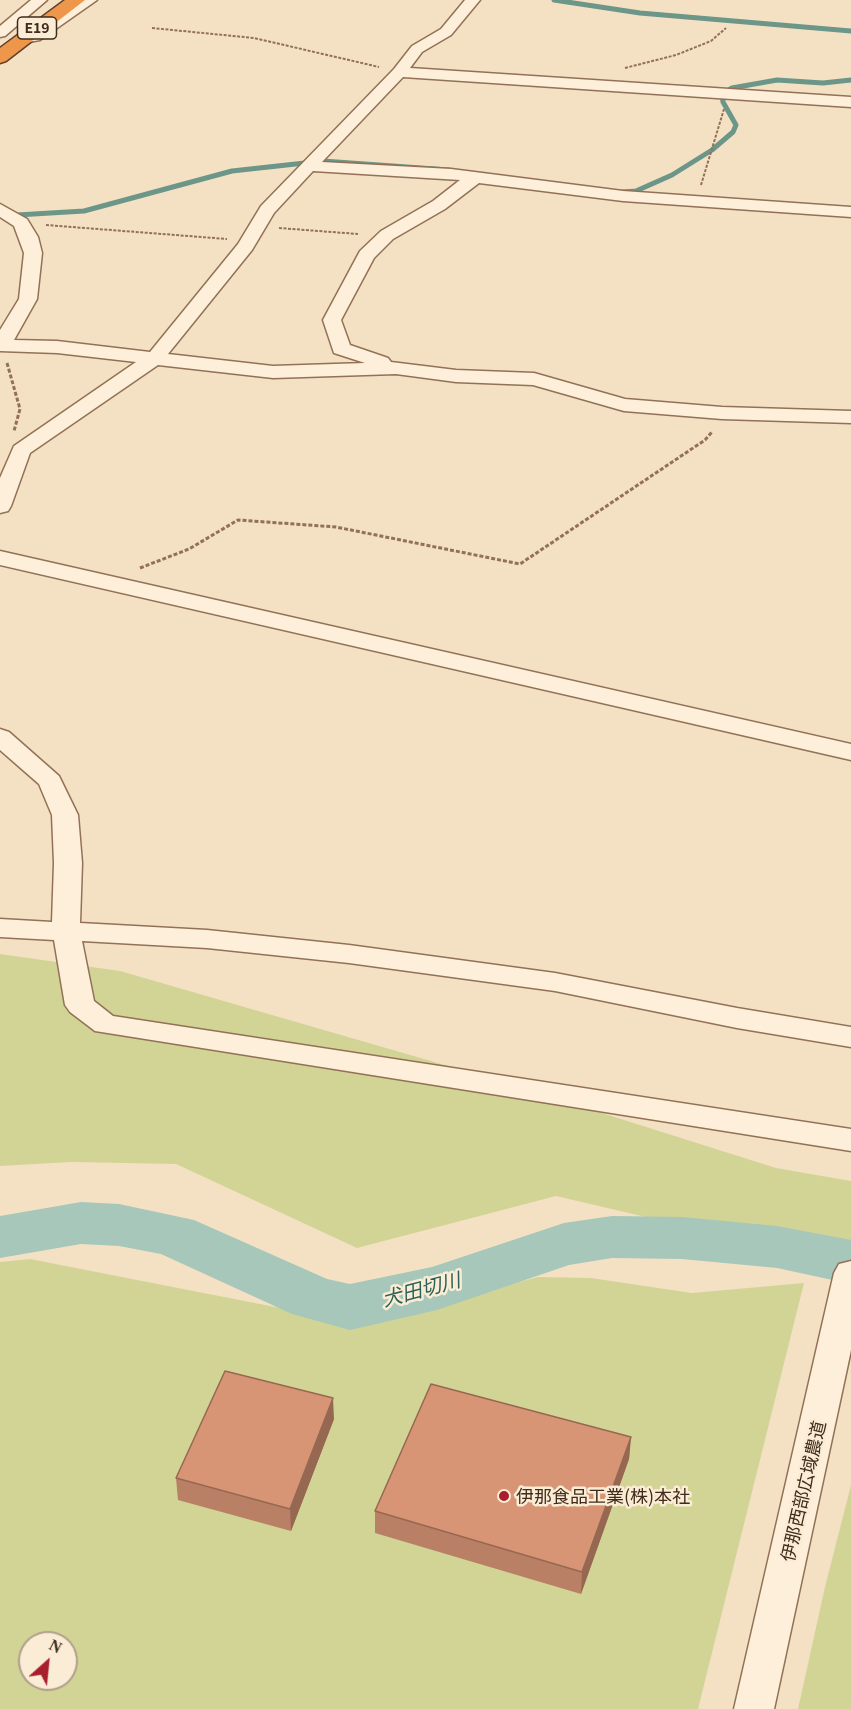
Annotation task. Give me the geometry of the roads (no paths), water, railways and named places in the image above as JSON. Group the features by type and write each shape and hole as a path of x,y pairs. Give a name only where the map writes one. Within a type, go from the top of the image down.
{"highway":[{"name":"E19","path":"0,39 54,0"},
{"name":"E19","path":"0,57 76,0"}],"street":[{"path":"0,14 19,0"},
{"path":"0,33 39,0"},
{"path":"23,39 35,37 90,0"},
{"path":"0,506 21,450 155,358 253,234 267,210 399,72 417,49 446,32 473,0"},
{"path":"399,72 851,102"},
{"path":"309,166 451,174 623,196 851,212"},
{"path":"396,368 341,349 332,320 366,255 387,236 439,205 474,178"},
{"path":"0,209 21,224 29,237 33,253 27,299 1,345 57,347 273,372 396,368 456,376 534,379 624,405 729,414 851,417"},
{"path":"0,558 851,752"},
{"path":"0,737 50,781 65,815 68,863 66,930 80,1005 105,1024 851,1140"},
{"path":"0,928 207,939 361,955 555,982 737,1018 851,1037"},
{"name":"伊那西部広域農道","path":"754,1709 851,1274"}],"waterway":[{"path":"554,0 640,13 851,31"},
{"path":"622,192 636,191 672,175 712,150 733,132 736,125 723,102 722,94 732,88 777,80 823,83 851,80"},
{"path":"0,216 84,211 232,171 323,161 449,170"},
{"name":"犬田切川","path":"0,1237 81,1223 119,1225 173,1235 313,1298 350,1307 437,1288 564,1244 612,1237 682,1238 777,1247 851,1262"}],"place":[{"name":"伊那食品工業(株)本社","path":"504,1496"}]}
